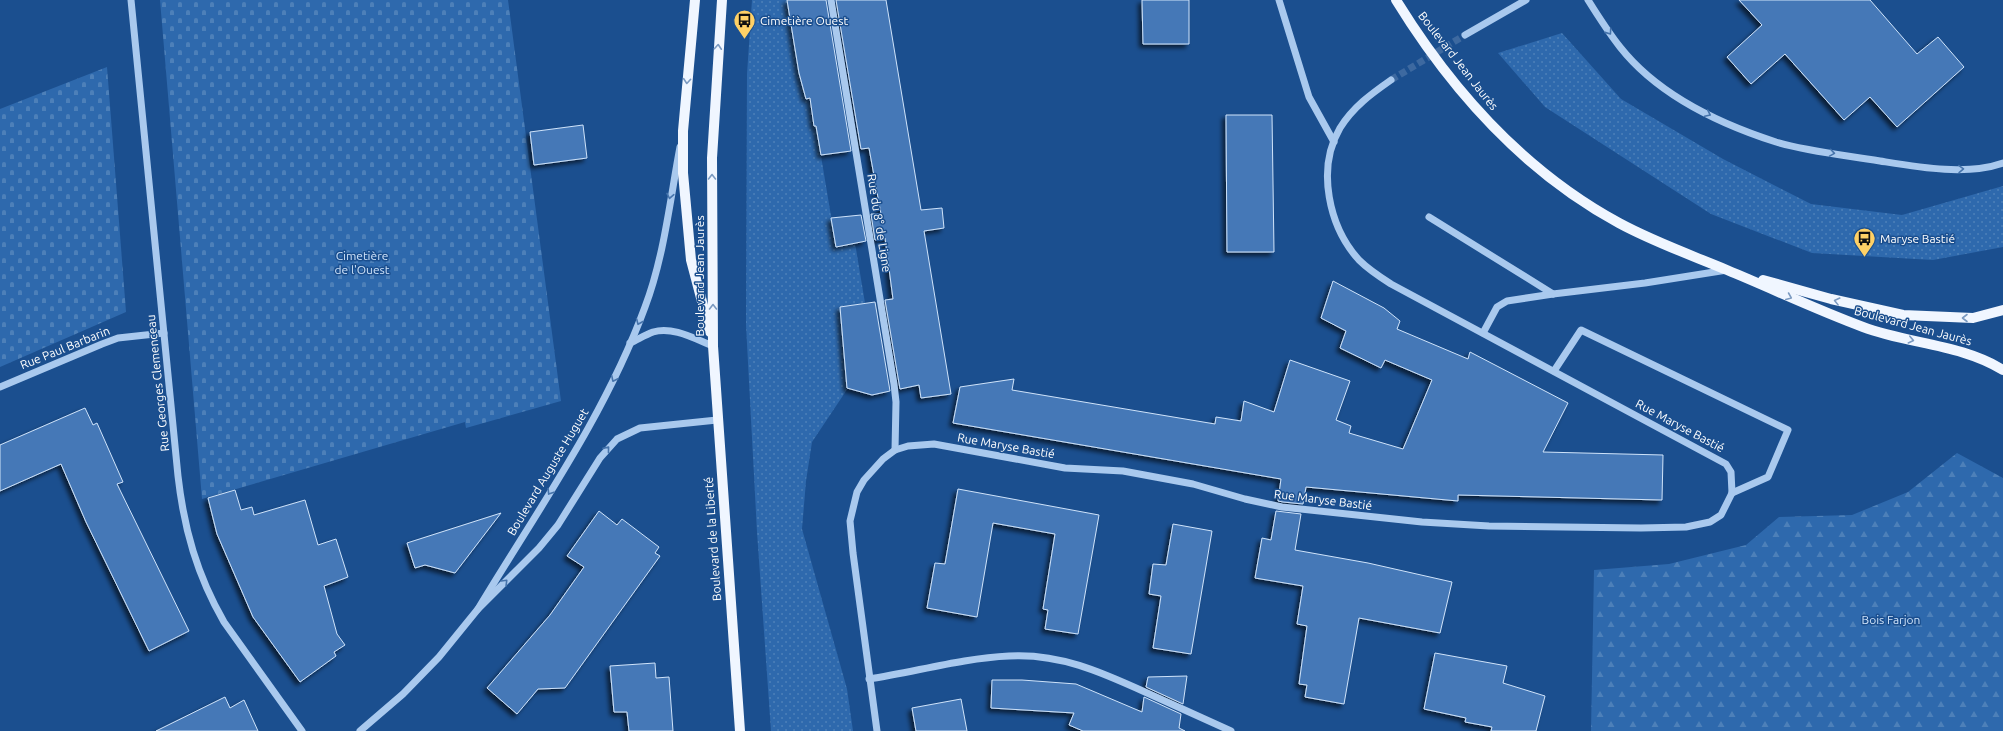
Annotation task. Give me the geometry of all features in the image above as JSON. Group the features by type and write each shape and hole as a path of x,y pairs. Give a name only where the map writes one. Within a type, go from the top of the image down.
{"main road":[{"name":"Boulevard Jean Jaurès","path":"695,0 683,131 683,173 691,260 713,346"},
{"name":"Boulevard Jean Jaurès","path":"713,346 712,170 722,0"},
{"name":"Boulevard Jean Jaurès","path":"1396,0 1415,30 1462,92 1499,134 1538,169 1584,202 1653,240 1866,329 1977,357 2003,370"},
{"name":"Boulevard Jean Jaurès","path":"1727,270 1831,299 1903,315 1973,318 2003,310"},
{"name":"Boulevard de la Liberté","path":"713,346 740,731"}],"street":[{"name":"Rue Georges Clemenceau","path":"131,0 181,500 198,570 224,622 302,731"},
{"name":"Rue du 8° de Ligne","path":"831,0 894,384 896,402 895,450"},
{"path":"1279,0 1309,97 1334,142"},
{"path":"1465,35 1526,0"},
{"path":"1588,0 1621,48 1641,69 1668,91 1704,112 1747,131 1776,142 1808,150 1931,168 1979,168 2003,163"},
{"name":"Rue Maryse Bastié","path":"876,731 850,521 857,492 864,480 883,459 895,450 908,446 934,444 1065,468 1107,469 1179,481 1245,499 1282,506 1422,522 1482,525 1641,528 1686,527 1710,522 1721,515 1732,493 1731,472 1726,464 1718,458 1391,284 1360,260 1343,236 1330,205 1328,174 1334,142 1340,129 1356,107 1391,80"},
{"name":"Boulevard Auguste Huguet","path":"478,609 586,432 630,343 646,306 654,279 683,131"},
{"path":"1430,217 1553,294"},
{"path":"1483,333 1497,307 1506,301 1553,294 1645,284 1727,270"},
{"path":"1554,371 1581,330 1788,430 1768,477 1732,493"},
{"path":"630,343 652,333 663,331 678,333 713,346"},
{"name":"Rue Paul Barbarin","path":"0,387 113,340 164,333"},
{"name":"Boulevard Auguste Huguet","path":"360,731 403,694 439,657 478,609 545,542 558,525 600,458 617,439 640,428 717,420"},
{"path":"869,679 988,657 1048,657 1084,666 1231,731"}],"green space":[{"name":"Cimetière de l'Ouest","path":"160,0 508,0 561,401 466,428 465,422 202,499"},
{"path":"752,0 787,0 798,66 806,99 809,99 813,125 816,126 836,246 855,243 865,303 840,308 848,388 812,442 806,481 802,529 847,689 853,731 771,731 757,532 746,325 747,74"},
{"path":"1562,33 1621,99 1723,159 1811,204 1902,215 2003,186 2003,247 1933,260 1812,253 1711,214 1545,107 1498,53"},
{"path":"107,67 126,312 0,367 0,109"},
{"name":"Bois Farjon","path":"1957,453 2003,478 2003,731 1591,731 1594,570 1669,564 1746,545 1779,517 1852,515 1908,492"}],"building":[{"path":"787,0 826,0 851,151 821,155 816,126 814,126 810,98 806,99 799,73"},
{"path":"836,0 886,0 921,210 942,208 944,228 924,231 951,394 921,398 919,385 900,389 885,300 893,299 885,238 875,240 871,214 881,214 869,148 861,149"},
{"path":"1142,0 1189,0 1189,44 1143,44"},
{"path":"1739,0 1870,0 1917,54 1938,37 1964,67 1897,127 1870,97 1844,120 1785,54 1751,84 1727,57 1762,25"},
{"path":"1226,115 1272,115 1274,252 1227,252"},
{"path":"583,125 587,158 534,165 530,132"},
{"path":"861,215 866,241 836,247 831,218"},
{"path":"1333,281 1384,308 1400,321 1397,329 1468,359 1470,352 1568,403 1543,452 1663,455 1662,500 1458,495 1458,501 1306,487 1303,504 1283,502 1278,501 1281,479 953,423 960,387 1014,379 1012,390 1215,424 1216,417 1241,421 1244,401 1274,412 1290,360 1350,381 1336,420 1351,426 1349,433 1403,449 1432,380 1385,360 1381,368 1340,348 1346,331 1321,318"},
{"path":"875,302 890,391 872,395 847,388 840,307"},
{"path":"85,408 93,425 97,423 123,482 117,484 189,631 149,651 86,522 61,464 0,491 0,445"},
{"path":"958,489 1099,515 1078,634 1045,629 1048,610 1043,609 1055,534 993,523 977,617 927,608 935,563 945,564"},
{"path":"235,490 241,510 252,507 254,515 305,500 318,545 336,539 348,577 324,586 337,634 345,645 334,652 336,656 300,682 253,617 217,534 208,498"},
{"path":"599,511 617,525 622,519 659,547 655,553 660,556 565,688 538,689 517,714 487,688 550,615 584,567 567,556"},
{"path":"1276,511 1301,514 1295,550 1368,563 1452,582 1440,633 1359,618 1344,704 1305,697 1307,685 1299,684 1307,626 1297,624 1303,586 1255,578 1262,538 1271,540"},
{"path":"501,513 455,573 425,565 415,568 407,543"},
{"path":"1173,524 1212,531 1191,654 1153,648 1161,596 1149,594 1153,564 1166,565"},
{"path":"1435,653 1507,666 1503,683 1545,696 1536,731 1491,731 1492,727 1465,722 1466,718 1424,709"},
{"path":"655,663 656,678 669,677 673,731 629,731 627,712 614,712 610,666"},
{"path":"1187,676 1183,704 1146,687 1148,677"},
{"path":"992,680 1022,680 1076,684 1142,712 1144,697 1181,714 1179,728 1185,731 1083,731 1069,725 1074,713 991,708"},
{"path":"225,697 230,708 244,700 258,731 156,731"},
{"path":"961,699 967,731 916,731 912,708"}],"tunnel":[{"path":"1391,80 1465,35"}],"place":[{"name":"Cimetière Ouest","path":"745,40"},
{"name":"Maryse Bastié","path":"1864,258"}]}
